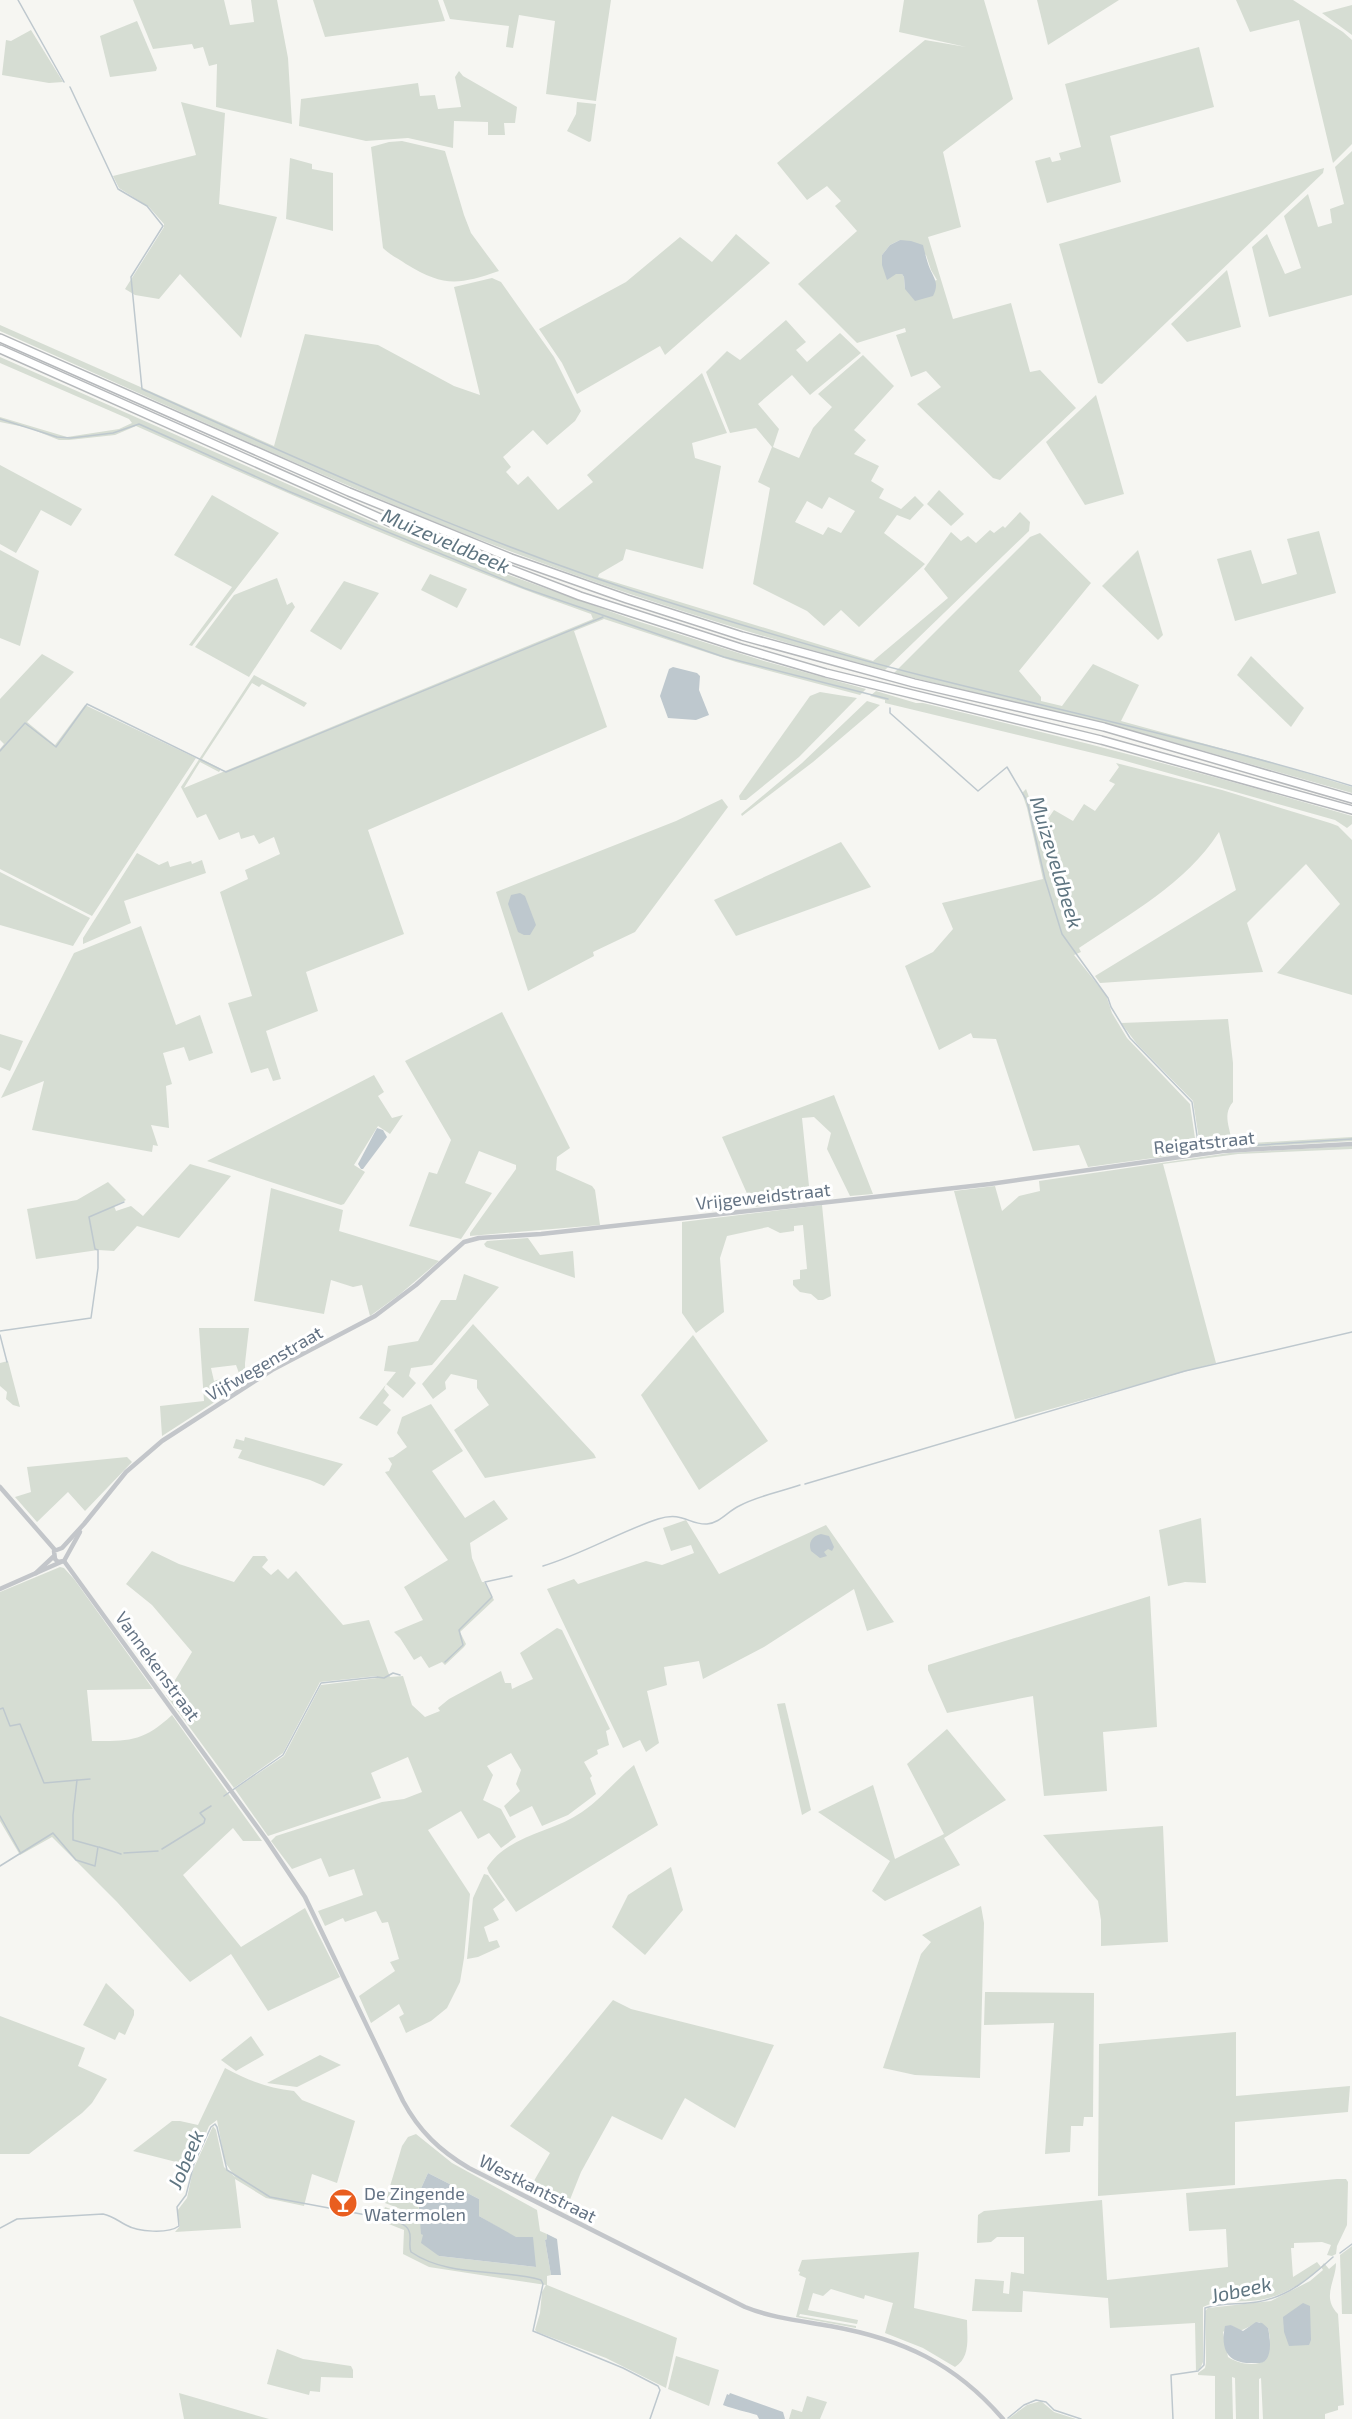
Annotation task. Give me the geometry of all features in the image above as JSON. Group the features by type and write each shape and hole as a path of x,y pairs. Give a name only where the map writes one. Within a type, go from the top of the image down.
{"highway":[{"path":"0,338 349,492 511,558 627,599 776,645 914,683 1104,727 1352,800"},
{"path":"0,349 398,526 580,596 826,673 1101,740 1352,810"}],"street":[{"name":"Reigatstraat","path":"1059,1174 1223,1151 1352,1144"},
{"name":"Vrijgeweidstraat","path":"470,1239 593,1228 1059,1174"},
{"name":"Vijfwegenstraat","path":"62,1548 126,1472 162,1441 272,1370 375,1316 470,1239"},
{"path":"0,1487 55,1550"},
{"name":"Vijfwegenstraat","path":"62,1562 84,1524"},
{"path":"55,1550 62,1548 68,1555"},
{"path":"32,1576 53,1557 55,1550"},
{"path":"53,1557 62,1562"},
{"path":"0,1589 62,1562"},
{"name":"Vannekenstraat","path":"62,1562 230,1790"},
{"name":"Westkantstraat","path":"230,1790 305,1897 403,2101 415,2121 438,2147 469,2168 746,2307 768,2315 885,2338 915,2350 959,2376 1003,2419"}],"shaded area":[{"path":"133,0 224,0 230,25 254,22 251,0 277,0 288,58 292,124 216,107 217,64 209,66 203,47 194,49 192,44 153,49"},
{"path":"313,0 438,0 445,21 325,37"},
{"path":"443,0 611,0 596,101 546,94 555,21 519,15 513,48 506,47 509,26 450,19"},
{"path":"904,0 984,0 1013,99 943,152 961,227 928,237 953,319 1011,303 1030,372 1040,370 1076,408 1000,480 993,478 917,404 941,387 926,371 911,377 896,335 906,332 905,328 857,343 798,284 857,231 835,206 841,201 827,186 807,200 777,163 925,40 966,47 899,32","holes":["900,240 926,255 937,280 905,289 902,274 896,274 882,255 890,245"]},
{"path":"1037,0 1119,0 1048,45"},
{"path":"1236,0 1293,0 1352,40 1352,144 1333,163 1299,20 1250,32"},
{"path":"1352,5 1352,35 1322,13"},
{"path":"137,21 157,68 156,71 110,77 100,36"},
{"path":"31,30 63,82 49,83 2,75 6,40 11,41"},
{"path":"1199,47 1214,107 1110,136 1121,182 1047,203 1035,161 1050,157 1052,162 1061,160 1059,153 1081,147 1065,84"},
{"path":"459,71 463,76 517,107 515,123 504,123 505,135 488,135 488,122 454,121 453,148 408,138 366,141 299,126 301,99 418,83 420,96 435,95 438,109 461,107 455,77"},
{"path":"181,102 225,113 219,204 277,217 241,338 180,274 159,299 135,295 125,289 164,224 149,207 119,188 113,176 196,155"},
{"path":"577,102 596,104 589,142 567,131 576,114"},
{"path":"402,141 445,151 471,233 499,271 462,281 441,280 419,271 383,248 371,147"},
{"path":"1352,151 1352,295 1269,317 1252,247 1267,234 1285,274 1301,268 1284,216 1308,194 1318,227 1332,223 1330,209 1344,204 1335,167"},
{"path":"290,158 312,164 312,169 333,173 333,231 286,219"},
{"path":"1324,168 1323,173 1102,384 1098,383 1059,244"},
{"path":"736,234 770,263 665,355 660,346 577,394 562,363 539,329 626,282 680,237 712,262"},
{"path":"900,240 923,245 936,282 933,296 915,301 905,289 902,274 896,274 887,280 882,265 882,255 890,245"},
{"path":"1227,270 1241,327 1187,342 1171,324"},
{"path":"492,278 501,282 554,357 581,411 575,421 547,445 533,430 503,457 511,467 506,472 518,485 528,476 558,510 593,482 587,475 702,373 727,433 692,443 695,458 721,466 703,569 626,549 623,560 599,574 598,577 873,661 948,598 924,569 951,532 961,541 968,536 976,543 990,530 994,533 1003,526 1005,528 1020,512 1030,522 1029,531 885,670 769,638 540,563 320,474 0,331 0,325 274,446 305,334 378,345 454,386 480,395 454,287"},
{"path":"786,320 806,342 796,350 807,362 840,333 861,353 810,395 792,375 758,404 779,429 773,447 799,458 813,428 832,407 818,394 863,355 894,386 854,430 866,440 854,454 879,466 871,481 884,489 879,498 901,509 915,496 924,505 910,520 897,515 884,533 925,564 859,627 841,610 824,626 807,611 753,584 770,488 758,482 772,447 756,428 730,433 706,372 727,351 740,360","holes":["829,497 855,511 841,533 828,527 823,535 795,522 807,501 822,509"]},
{"path":"0,357 389,529 472,562 637,621 764,661 866,689 860,695 736,662 604,619 574,631 607,727 368,830 404,934 306,972 318,1011 266,1031 281,1079 273,1081 268,1068 251,1073 228,1003 252,996 220,892 248,879 245,870 280,854 274,837 259,844 254,835 241,839 239,832 219,840 206,814 197,818 181,787 254,675 307,703 304,707 262,684 259,687 252,683 202,759 221,769 219,772 200,762 184,788 593,619 591,614 418,548 136,426 115,435 59,440 29,428 0,422 0,417 67,437 119,429 132,423 129,419 0,363"},
{"path":"1096,395 1124,494 1085,505 1046,442"},
{"path":"0,465 82,509 71,526 41,510 16,553 0,544"},
{"path":"939,490 964,514 951,526 927,504"},
{"path":"212,495 279,533 192,646 189,645 232,587 174,555"},
{"path":"1319,531 1336,593 1235,621 1217,559 1251,550 1262,584 1297,574 1287,539"},
{"path":"1040,533 1091,583 1019,671 1041,697 1041,701 1062,706 1093,664 1139,685 1121,721 1352,787 1352,793 1155,737 894,673 1030,537"},
{"path":"0,550 39,571 20,646 0,638"},
{"path":"1138,550 1163,635 1158,640 1102,586"},
{"path":"430,574 467,589 457,608 421,590"},
{"path":"277,578 287,605 292,602 295,607 249,677 195,647 234,595"},
{"path":"344,581 379,593 341,650 310,631"},
{"path":"42,654 74,672 27,722 55,745 85,705 196,758 92,916 0,869 0,749 4,744 0,740 0,699"},
{"path":"1251,656 1304,708 1291,727 1237,675"},
{"path":"673,667 697,673 700,676 699,690 709,715 696,720 668,718 660,696 669,669"},
{"path":"876,691 1245,786 1352,816 1352,824 1347,828 1335,820 1122,760 885,703 885,700 870,696"},
{"path":"820,692 857,698 799,757 746,800 740,800 739,796 810,696"},
{"path":"867,701 880,705 813,762 742,816 741,814 802,763"},
{"path":"1116,763 1222,790 1338,826 1352,840 1352,995 1277,973 1340,904 1306,864 1247,923 1263,972 1100,983 1095,976 1236,890 1219,832 1206,851 1173,883 1079,948 1081,952 1074,955 1106,995 1112,1013 1127,1038 1190,1104 1197,1152 1088,1167 1079,1145 1033,1151 996,1039 973,1038 971,1033 939,1050 905,966 933,952 953,929 942,903 1043,879 1022,793 1026,789 1041,829 1054,810 1073,821 1084,804 1095,811 1115,784 1109,781 1119,767"},
{"path":"722,799 728,807 635,932 593,952 594,956 528,991 496,892 676,821"},
{"path":"841,842 871,887 736,936 714,900"},
{"path":"137,853 159,865 168,861 170,867 202,860 206,873 124,901 131,923 83,944 83,938"},
{"path":"0,872 90,918 73,946 0,925"},
{"path":"520,893 525,896 536,925 530,935 518,932 508,904 511,895"},
{"path":"141,926 176,1025 200,1015 213,1053 189,1061 184,1047 163,1053 172,1084 166,1086 169,1128 151,1125 158,1146 153,1145 152,1152 32,1130 44,1081 1,1098 74,953"},
{"path":"502,1012 570,1148 557,1157 556,1170 592,1186 595,1190 600,1225 470,1236 516,1169 516,1165 479,1151 465,1183 492,1193 461,1239 409,1226 429,1172 437,1174 451,1140 405,1061"},
{"path":"1228,1019 1233,1063 1233,1102 1227,1119 1231,1148 1201,1152 1193,1101 1137,1044 1121,1023"},
{"path":"0,1034 23,1041 10,1071 0,1067"},
{"path":"374,1075 384,1092 378,1096 392,1118 403,1115 390,1134 378,1126 354,1165 365,1172 344,1204 341,1205 207,1161"},
{"path":"834,1095 873,1194 850,1196 827,1149 831,1133 814,1117 802,1118 809,1186 801,1202 753,1207 722,1137"},
{"path":"377,1128 383,1130 387,1137 361,1169 358,1164"},
{"path":"1352,1137 1352,1141 1235,1148 1235,1144"},
{"path":"1352,1146 1352,1149 1238,1154 1163,1164 1216,1363 1015,1419 954,1191 995,1186 1002,1211 1019,1196 1040,1191 1039,1181 1229,1153"},
{"path":"190,1164 231,1176 179,1238 137,1226 114,1251 98,1250 36,1259 27,1209 77,1200 108,1182 126,1200 114,1206 116,1211 131,1206 143,1216"},
{"path":"271,1188 343,1210 339,1231 439,1261 370,1316 362,1285 353,1287 331,1280 324,1314 254,1301"},
{"path":"822,1205 831,1296 818,1300 811,1294 800,1292 793,1285 793,1280 800,1279 800,1270 807,1269 803,1225 794,1226 794,1231 780,1233 768,1227 727,1236 720,1258 724,1312 696,1333 682,1313 682,1222"},
{"path":"528,1238 540,1255 573,1251 575,1278 486,1247 484,1244 487,1241"},
{"path":"464,1274 499,1287 432,1365 411,1368 409,1376 416,1383 403,1398 386,1384 396,1372 384,1371 388,1346 418,1341 441,1300 456,1300"},
{"path":"473,1324 596,1458 485,1478 454,1430 489,1405 477,1388 477,1380 451,1374 445,1382 446,1389 433,1399 422,1384"},
{"path":"199,1328 249,1328 245,1368 252,1378 243,1384 236,1365 211,1368 214,1381 220,1379 227,1394 162,1436 160,1406 204,1401"},
{"path":"693,1335 768,1441 699,1490 641,1395"},
{"path":"8,1361 20,1407 6,1399 7,1392 0,1386 0,1363"},
{"path":"386,1385 384,1389 389,1395 383,1403 391,1410 377,1426 359,1418"},
{"path":"431,1404 463,1451 432,1471 465,1518 494,1500 508,1519 470,1543 472,1558 482,1582 494,1600 460,1632 466,1644 464,1647 445,1665 442,1662 429,1668 421,1656 414,1660 394,1632 423,1620 404,1587 448,1560 385,1472 389,1471 392,1464 388,1458 407,1447 397,1433 402,1417"},
{"path":"245,1437 343,1464 324,1486 238,1458 242,1450 233,1448 236,1439 244,1441"},
{"path":"127,1457 132,1462 85,1511 68,1492 37,1522 15,1497 31,1492 27,1467"},
{"path":"1201,1518 1206,1583 1185,1582 1168,1586 1159,1530"},
{"path":"686,1520 719,1574 826,1525 894,1622 867,1631 854,1589 764,1647 703,1679 699,1661 664,1667 667,1685 647,1691 659,1743 646,1752 640,1740 623,1748 547,1589 574,1579 578,1584 646,1561 662,1565 694,1553 691,1545 671,1551 663,1528"},
{"path":"821,1534 829,1536 834,1547 832,1551 828,1549 824,1552 827,1556 820,1558 811,1551 810,1542"},
{"path":"152,1551 179,1564 234,1582 253,1556 265,1556 268,1560 262,1567 271,1575 278,1569 288,1579 296,1571 343,1625 369,1620 390,1677 403,1676 412,1705 425,1717 440,1711 438,1708 449,1699 501,1671 505,1683 511,1683 512,1689 533,1679 520,1653 557,1628 562,1630 610,1729 606,1731 609,1745 597,1750 598,1754 584,1762 592,1776 590,1778 596,1794 568,1815 542,1826 532,1806 510,1817 504,1806 520,1791 516,1784 521,1770 511,1753 487,1766 493,1775 483,1800 501,1809 516,1837 501,1848 489,1833 478,1839 461,1811 428,1830 470,1894 460,1982 447,2008 431,2021 406,2033 399,2017 404,2014 399,2004 371,2023 359,1996 395,1971 390,1962 399,1959 388,1922 382,1923 376,1911 345,1922 343,1918 325,1926 318,1911 363,1895 354,1869 329,1877 321,1858 292,1869 271,1841 276,1836 382,1802 404,1799 422,1792 408,1757 371,1773 381,1798 268,1836 235,1789 284,1756 321,1685 377,1678 377,1676 320,1682 283,1753 234,1788 166,1695 192,1652 152,1605 126,1584"},
{"path":"60,1567 64,1568 74,1579 153,1689 87,1690 92,1741 135,1738 162,1724 172,1715 262,1841 243,1841 233,1828 183,1875 241,1947 305,1908 340,1977 268,2011 231,1954 190,1982 117,1902 52,1837 20,1855 0,1821 0,1592"},
{"path":"1150,1596 1157,1727 1103,1732 1107,1791 1044,1796 1033,1696 947,1713 928,1670 928,1665"},
{"path":"785,1703 811,1810 802,1815 777,1704"},
{"path":"947,1729 1006,1800 944,1838 960,1865 885,1901 872,1891 890,1861 818,1812 873,1785 895,1859 944,1834 907,1764"},
{"path":"634,1765 658,1825 516,1912 487,1868 506,1848 582,1812"},
{"path":"1163,1826 1168,1942 1101,1946 1098,1901 1043,1835"},
{"path":"671,1867 683,1910 645,1955 612,1927 628,1895"},
{"path":"484,1874 488,1875 505,1900 493,1909 499,1920 484,1927 489,1942 497,1940 500,1947 478,1957 467,1959 473,1898"},
{"path":"981,1906 984,1923 980,2078 915,2075 883,2068 921,1954 931,1942 922,1935"},
{"path":"106,1983 134,2010 125,2035 119,2032 115,2040 83,2025"},
{"path":"985,1992 1094,1993 1093,2117 1084,2117 1083,2126 1071,2126 1070,2152 1045,2154 1054,2023 984,2025"},
{"path":"613,2000 631,2009 774,2045 735,2128 685,2098 662,2140 612,2116 581,2172 565,2212 527,2193 550,2153 510,2126"},
{"path":"0,2016 85,2048 78,2066 107,2079 92,2103 82,2113 29,2154 0,2154"},
{"path":"1236,2032 1236,2096 1350,2086 1348,2112 1235,2122 1235,2185 1098,2196 1099,2044"},
{"path":"251,2036 264,2055 236,2071 221,2060"},
{"path":"320,2055 341,2065 297,2087 267,2083"},
{"path":"225,2068 258,2083 294,2091 302,2100 355,2121 337,2183 312,2174 304,2206 266,2198 235,2179 241,2228 175,2232 180,2226 177,2211 187,2198 193,2170 213,2126 216,2130 224,2167 235,2177 225,2162 217,2120 209,2126 192,2166 133,2151 172,2121 198,2125"},
{"path":"416,2134 452,2163 537,2210 540,2231 547,2234 545,2240 551,2275 547,2276 547,2285 677,2338 666,2388 606,2358 537,2332 535,2330 540,2313 542,2292 546,2285 429,2267 403,2254 404,2230 381,2221 385,2207 408,2215 407,2220 412,2222 415,2216 419,2219 424,2235 439,2256 536,2267 516,2238 479,2216 479,2199 428,2173 418,2195 419,2216 385,2203 402,2146 408,2137"},
{"path":"428,2173 479,2199 479,2216 516,2237 533,2237 536,2267 439,2256 421,2243 423,2235 421,2234 418,2195"},
{"path":"1346,2179 1348,2182 1347,2225 1337,2246 1336,2254 1327,2255 1331,2245 1322,2242 1294,2243 1294,2248 1291,2248 1293,2277 1317,2262 1321,2267 1314,2274 1279,2295 1260,2300 1220,2302 1203,2307 1203,2362 1200,2369 1196,2371 1195,2323 1110,2328 1108,2298 1023,2291 1022,2312 972,2311 975,2279 1004,2281 1003,2293 1009,2294 1011,2272 1024,2274 1024,2237 997,2237 991,2242 977,2243 978,2215 984,2211 1102,2200 1107,2280 1228,2267 1226,2229 1189,2231 1186,2193"},
{"path":"547,2234 557,2239 561,2275 551,2275 545,2240"},
{"path":"1352,2246 1352,2314 1342,2314 1340,2255"},
{"path":"919,2252 914,2308 967,2320 966,2352 964,2358 955,2367 923,2348 885,2333 893,2303 865,2295 864,2299 831,2289 823,2296 813,2293 808,2310 858,2320 857,2324 800,2314 799,2316 856,2326 856,2328 796,2317 806,2278 799,2275 798,2271 802,2260"},
{"path":"1324,2263 1329,2269 1336,2263 1330,2295 1333,2308 1338,2314 1344,2405 1338,2406 1338,2410 1325,2414 1325,2419 1263,2419 1261,2378 1259,2379 1259,2419 1236,2419 1235,2378 1232,2377 1233,2419 1215,2419 1215,2376 1198,2375 1205,2368 1206,2363 1205,2311 1208,2308 1271,2301 1310,2281 1323,2270 1321,2267","holes":["1259,2322 1268,2328 1270,2338 1266,2360 1247,2364 1228,2357 1223,2332 1231,2325 1240,2331"]},
{"path":"1303,2303 1310,2306 1311,2340 1309,2345 1289,2346 1284,2332 1283,2317"},
{"path":"1256,2322 1268,2328 1270,2349 1268,2357 1260,2363 1237,2361 1225,2349 1225,2326 1231,2325 1243,2331"},
{"path":"277,2349 303,2359 351,2366 353,2378 321,2377 320,2392 310,2391 309,2395 267,2384"},
{"path":"676,2356 719,2370 709,2406 668,2389"},
{"path":"179,2393 269,2419 184,2419"},
{"path":"730,2393 783,2412 785,2419 759,2419 757,2415 723,2405 727,2394"},
{"path":"807,2396 827,2402 820,2419 789,2419 792,2409 802,2412"},
{"path":"1041,2401 1054,2412 1076,2419 1008,2419 1027,2405"}],"waterway":[{"path":"18,0 64,82"},
{"path":"70,87 118,189 147,206 163,226 131,277 142,389 466,530 665,601 859,659 1192,742 1352,786"},
{"name":"Muizeveldbeek","path":"0,419 57,437 71,438 113,433 139,424 288,491 524,588 724,657 888,699"},
{"path":"0,751 25,723 56,747 87,704 226,772 603,617"},
{"name":"Muizeveldbeek","path":"890,708 890,713 978,791 1007,767 1027,801 1045,879 1062,934 1108,998 1130,1038 1192,1102 1199,1149 1352,1139"},
{"path":"0,1331 91,1318 98,1268 98,1250 95,1249 89,1217 124,1202"},
{"path":"805,1484 1185,1371 1352,1332"},
{"path":"0,1335 7,1362"},
{"path":"543,1566 658,1519 680,1517 701,1524 712,1523 746,1503 800,1485"},
{"path":"445,1662 463,1645 459,1630 492,1597 485,1582 512,1576"},
{"path":"224,1796 283,1755 321,1683 384,1678 393,1673 400,1675"},
{"path":"0,1709 3,1708 10,1726 20,1724 44,1783 90,1779"},
{"path":"0,1866 53,1833 76,1860 95,1866 98,1847 73,1840 77,1780"},
{"path":"162,1849 204,1823 205,1819 200,1813 211,1806"},
{"path":"0,1816 20,1852"},
{"path":"99,1847 121,1854"},
{"path":"124,1853 158,1851"},
{"name":"Jobeek","path":"0,2228 17,2219 103,2214 138,2229 153,2231 174,2229 179,2226 177,2207 186,2195 194,2164 211,2127 215,2124 227,2170 270,2197 377,2217"},
{"name":"Jobeek","path":"381,2218 405,2225 410,2233 411,2252 441,2266 541,2280 543,2284 533,2331 623,2368 658,2386 660,2390 650,2419"},
{"name":"Jobeek","path":"1340,2253 1352,2244"},
{"name":"Jobeek","path":"1173,2419 1171,2375 1198,2371 1204,2365 1205,2308 1257,2302 1279,2296 1307,2279 1333,2257"},
{"name":"Jobeek","path":"1008,2418 1024,2405 1036,2400 1046,2402 1054,2410 1081,2419"}],"place":[{"name":"De Zingende Watermolen","path":"343,2203"}]}
